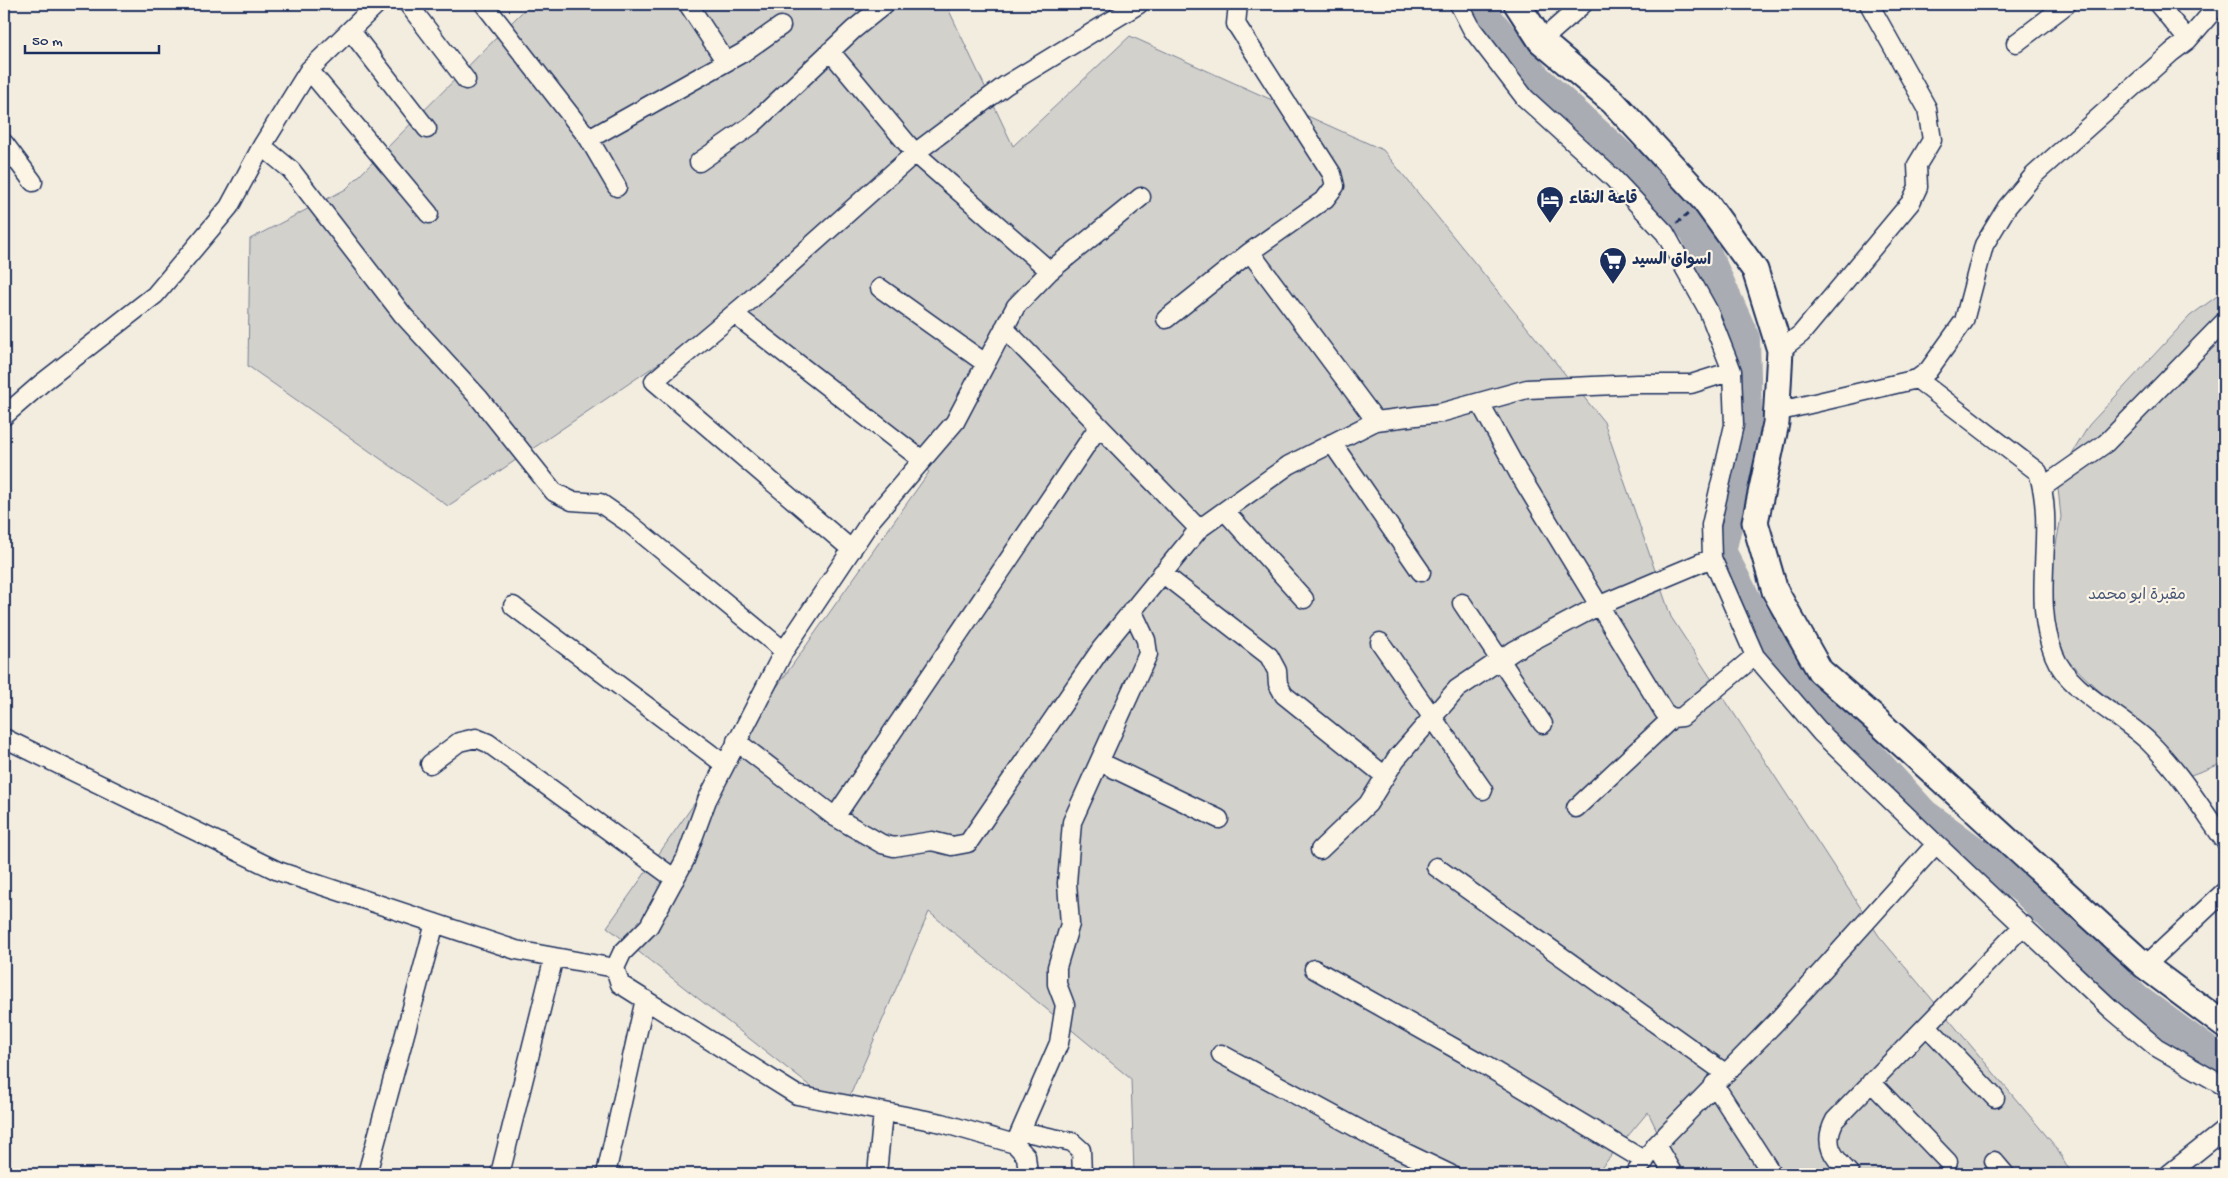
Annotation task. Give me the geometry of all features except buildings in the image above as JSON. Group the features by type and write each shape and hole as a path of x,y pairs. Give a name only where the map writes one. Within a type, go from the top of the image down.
{"street":[{"path":"4,416 42,383 155,295 229,207 262,146 309,70 377,4"},
{"path":"408,4 466,80"},
{"path":"484,4 589,139 616,187"},
{"path":"688,4 726,62"},
{"path":"699,162 752,125 830,51 885,4"},
{"path":"852,550 654,381 734,314 915,153 1006,84 1139,4"},
{"path":"1166,319 1250,252 1325,198 1334,186 1332,174 1236,24 1238,4"},
{"path":"1459,4 1472,30 1526,98 1613,178 1665,233 1708,310 1732,371 1734,425 1710,525 1712,558 1755,656 1821,733 2111,1009 2156,1047 2224,1086"},
{"path":"1517,4 1541,41 1613,102 1704,200 1755,270 1780,350 1776,423 1755,522 1775,591 1820,671 2145,966 2224,1025"},
{"path":"1541,41 1583,4"},
{"path":"1780,350 1801,334 1911,202 1918,188 1917,165 1932,140 1927,108 1869,4"},
{"path":"2016,43 2066,4"},
{"path":"2158,4 2188,40"},
{"path":"1776,412 1917,379 1928,371 1964,321 1984,245 2007,207 2034,176 2172,52 2188,40 2219,4"},
{"path":"589,139 744,52 781,26"},
{"path":"350,30 427,128"},
{"path":"830,51 915,153 1050,271"},
{"path":"309,70 428,214"},
{"path":"4,143 33,182"},
{"path":"262,146 291,170 403,315 479,398 554,492 572,501 600,503 629,523 784,651"},
{"path":"614,968 622,954 649,926 675,879 685,860 707,800 724,764 784,651 872,519 955,422 1016,306 1050,271 1141,197"},
{"path":"1250,252 1376,420"},
{"path":"880,288 985,363"},
{"path":"734,314 922,460"},
{"path":"2043,487 2106,443 2224,322"},
{"path":"1004,328 1199,529"},
{"path":"736,741 835,817 882,844 894,847 932,841 952,846 968,843 1101,649 1199,529 1289,465 1376,420 1440,413 1527,389 1637,384 1691,384 1732,371"},
{"path":"1917,379 2038,472 2043,487 2046,536 2043,581 2044,618 2054,655 2064,673 2085,692 2147,740 2176,771 2224,840"},
{"path":"1480,403 1518,472 1664,712 1672,718"},
{"path":"835,817 1099,426"},
{"path":"1332,443 1421,572"},
{"path":"1225,511 1304,599"},
{"path":"1320,850 1368,804 1396,759 1458,689 1501,660 1600,605 1712,558"},
{"path":"1162,573 1269,656 1278,671 1278,684 1284,695 1385,776"},
{"path":"1462,603 1543,724"},
{"path":"513,606 724,764"},
{"path":"1028,1174 1026,1156 1018,1137 1059,1043 1066,1005 1057,984 1056,967 1070,924 1067,883 1072,822 1148,654 1146,640 1132,610"},
{"path":"1380,642 1483,790"},
{"path":"1576,808 1672,718 1682,716 1755,656"},
{"path":"4,738 278,871 516,950 614,968"},
{"path":"430,764 459,742 476,738 488,743 675,879"},
{"path":"1100,762 1219,819"},
{"path":"1314,970 1481,1064 1640,1168 1656,1146 1777,1021 1936,844"},
{"path":"1436,867 1720,1079 1772,1174"},
{"path":"2145,966 2224,892"},
{"path":"367,1174 435,923"},
{"path":"1850,1174 1835,1159 1829,1143 1828,1132 1835,1120 2024,925"},
{"path":"500,1174 554,957"},
{"path":"614,968 620,984 797,1095 1018,1137 1072,1142 1081,1150 1082,1174"},
{"path":"606,1174 645,999"},
{"path":"1927,1026 1995,1098"},
{"path":"1221,1054 1379,1140 1450,1174"},
{"path":"1870,1082 1948,1162"},
{"path":"877,1174 882,1112"},
{"path":"2169,1174 2224,1130"},
{"path":"1656,1146 1673,1174"}],"path":[{"path":"1665,233 1704,200"}],"green space":[{"path":"530,4 946,4 1013,146 1130,36 1383,150 1604,422 1671,617 1879,936 2055,1146 2072,1174 1678,1174 1648,1112 1596,1174 1134,1174 1131,1079 929,912 843,1112 607,927 929,472 730,315 448,506 248,366 250,239 346,189"},
{"name":"مقبرة ابو محمد","path":"2224,291 2224,763 2188,776 2066,659 2046,600 2061,517 2057,479 2089,425 2190,316"}],"waterway":[{"path":"1475,4 1536,79 1655,187 1695,230 1744,339 1746,415 1736,485 1720,551 1754,617 1809,690 1924,815 2026,890 2136,1000 2224,1064"}],"place":[{"name":"قاعة النقاء","path":"1550,224"},
{"name":"اسواق السيد","path":"1613,285"}]}
